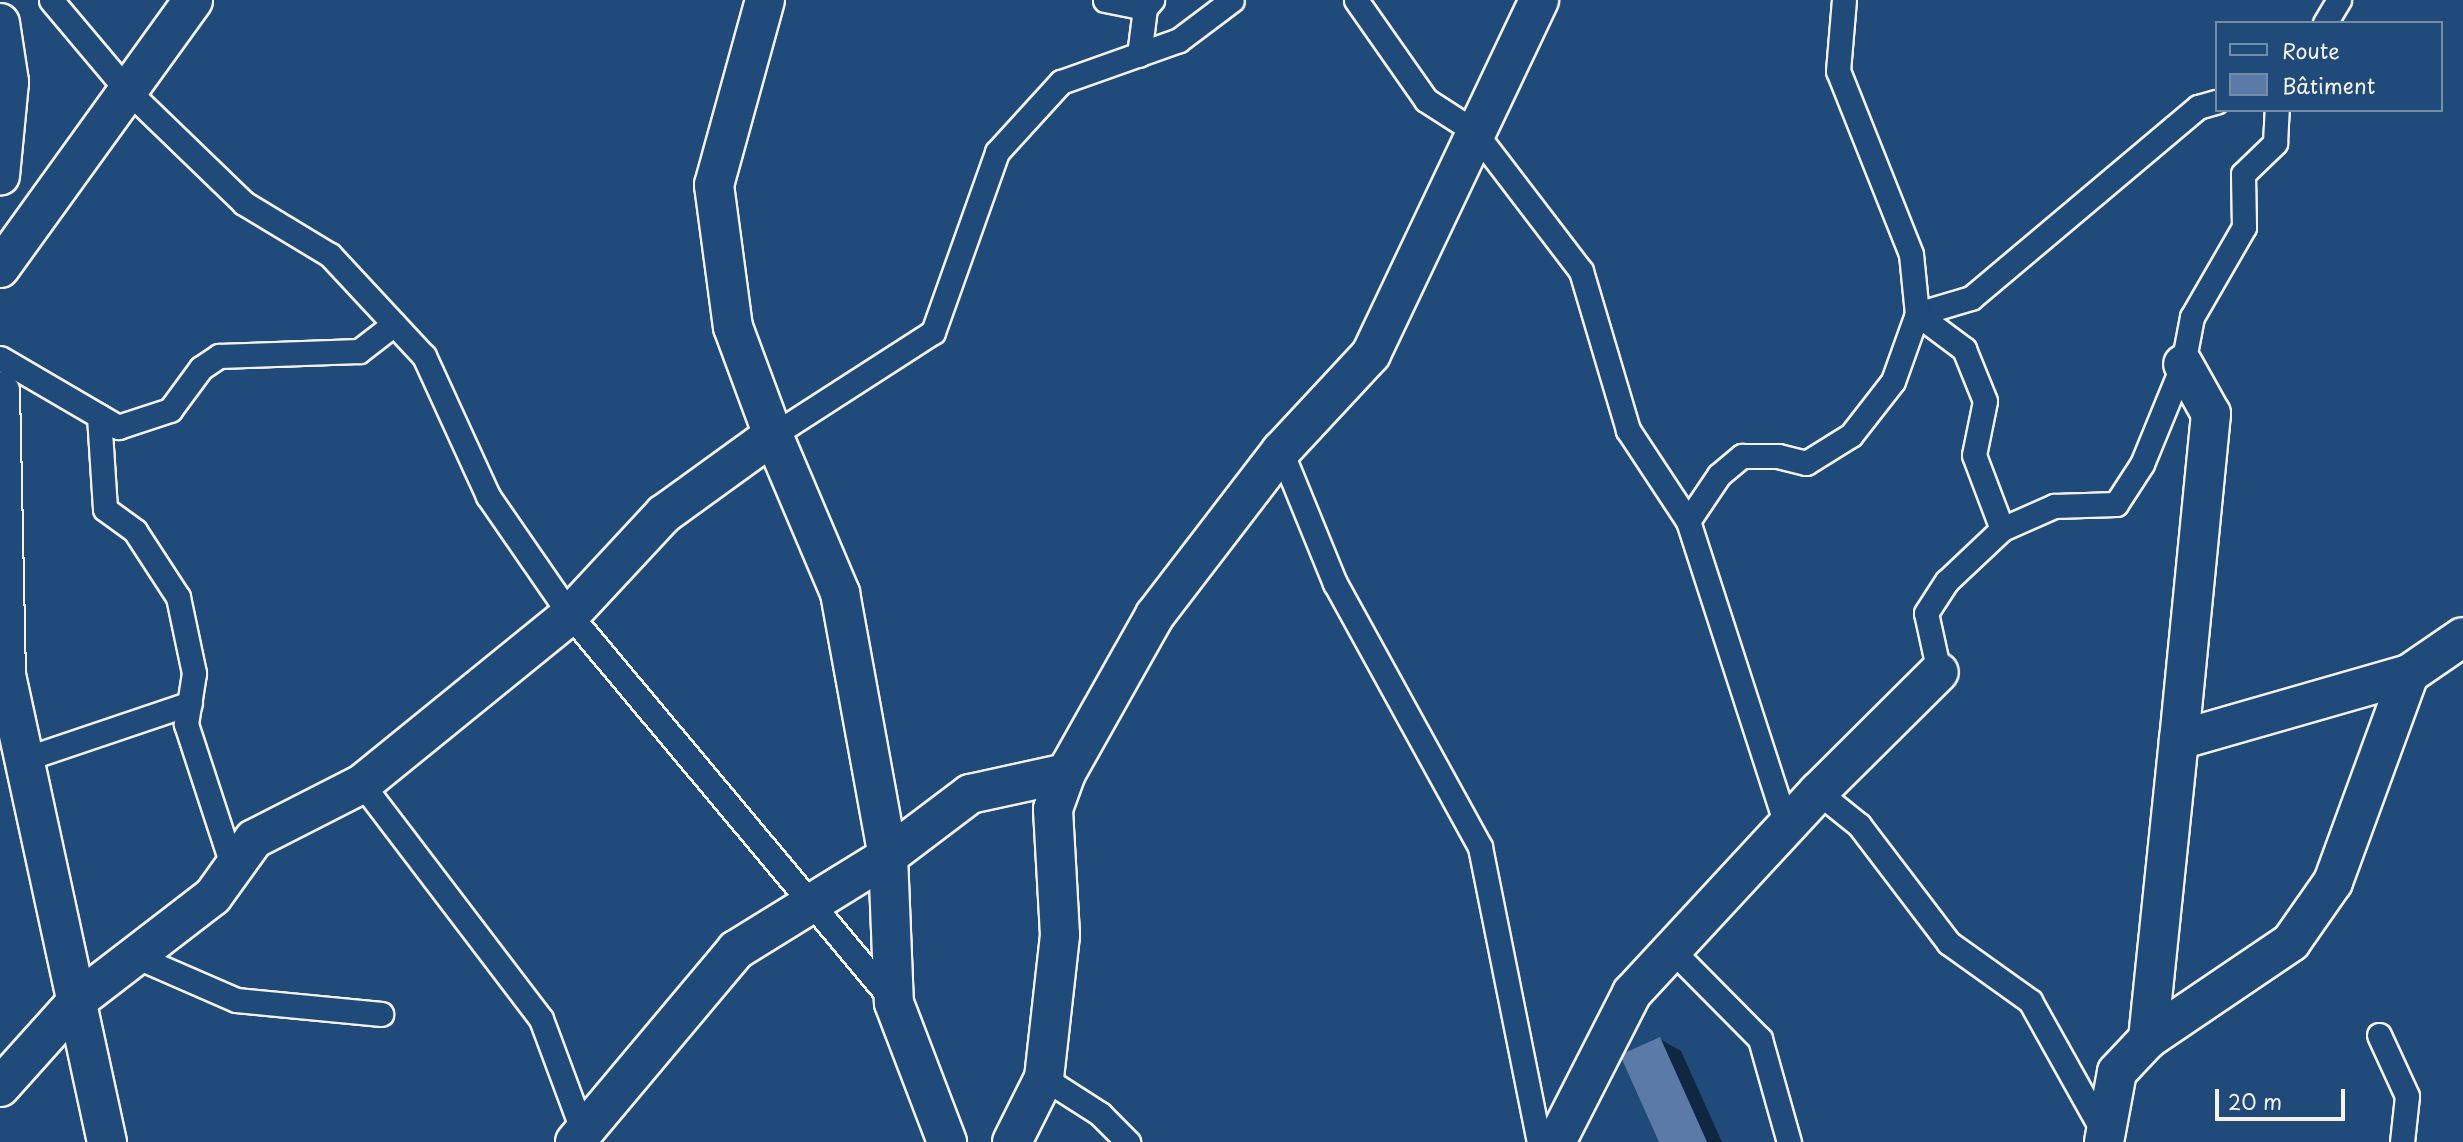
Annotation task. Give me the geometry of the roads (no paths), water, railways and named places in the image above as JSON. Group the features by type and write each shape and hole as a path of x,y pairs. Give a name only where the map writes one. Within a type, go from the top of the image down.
{"street":[{"path":"0,268 126,89 193,0"},
{"path":"765,0 715,185 733,327 773,435 840,593 888,856 894,1003 947,1142"},
{"path":"1012,1142 1044,1078 1060,935 1053,809 1066,773 1155,615 1281,451 1371,354 1539,0"},
{"path":"0,23 9,82 0,176"},
{"path":"2148,1040 2211,414 2183,364"},
{"path":"0,391 6,675 107,1142"},
{"path":"0,1087 78,1000 213,896 254,839 362,784 570,615 664,514 773,435"},
{"path":"2179,740 2409,674 2463,637"},
{"path":"1556,1142 1632,993 1818,793 1939,672"},
{"path":"2105,1138 2117,1072 2148,1040 2291,942 2333,882 2409,674"},
{"path":"579,1137 736,950 888,856 970,794 1066,773"}],"lane":[{"path":"51,0 126,89 244,203 330,255 424,356 488,496 570,615 894,1003"},
{"path":"1105,0 1149,4 1139,55"},
{"path":"773,435 933,332 997,152 1061,82 1179,40 1231,0"},
{"path":"1356,0 1426,100 1475,131 1581,271 1628,430 1688,521 1787,828"},
{"path":"1688,521 1719,475 1742,456 1778,456 1806,463 1851,435 1894,381 1917,314 1911,254 1838,71 1844,0"},
{"path":"2326,21 2339,0"},
{"path":"1917,314 1971,298 2197,107 2214,103"},
{"path":"1939,672 1926,613 1947,581 2002,529 2054,506 2116,504 2142,464 2183,364 2192,317 2244,227 2243,174 2274,143 2277,112"},
{"path":"1917,314 1964,349 1985,401 1974,455 2002,529"},
{"path":"0,358 118,427 170,410 201,369 219,356 359,352 394,324"},
{"path":"99,416 105,509 135,531 178,597 194,673 186,724 233,868"},
{"path":"1281,451 1335,583 1480,847 1539,1142"},
{"path":"25,760 190,703"},
{"path":"362,784 541,1019 579,1137"},
{"path":"1818,793 1859,825 1950,943 2030,1001 2105,1138"},
{"path":"1672,950 1760,1039 1789,1142"},
{"path":"135,956 236,1000 381,1014"},
{"path":"2379,1035 2407,1096 2402,1142"},
{"path":"1044,1078 1100,1114 1128,1142"}]}
